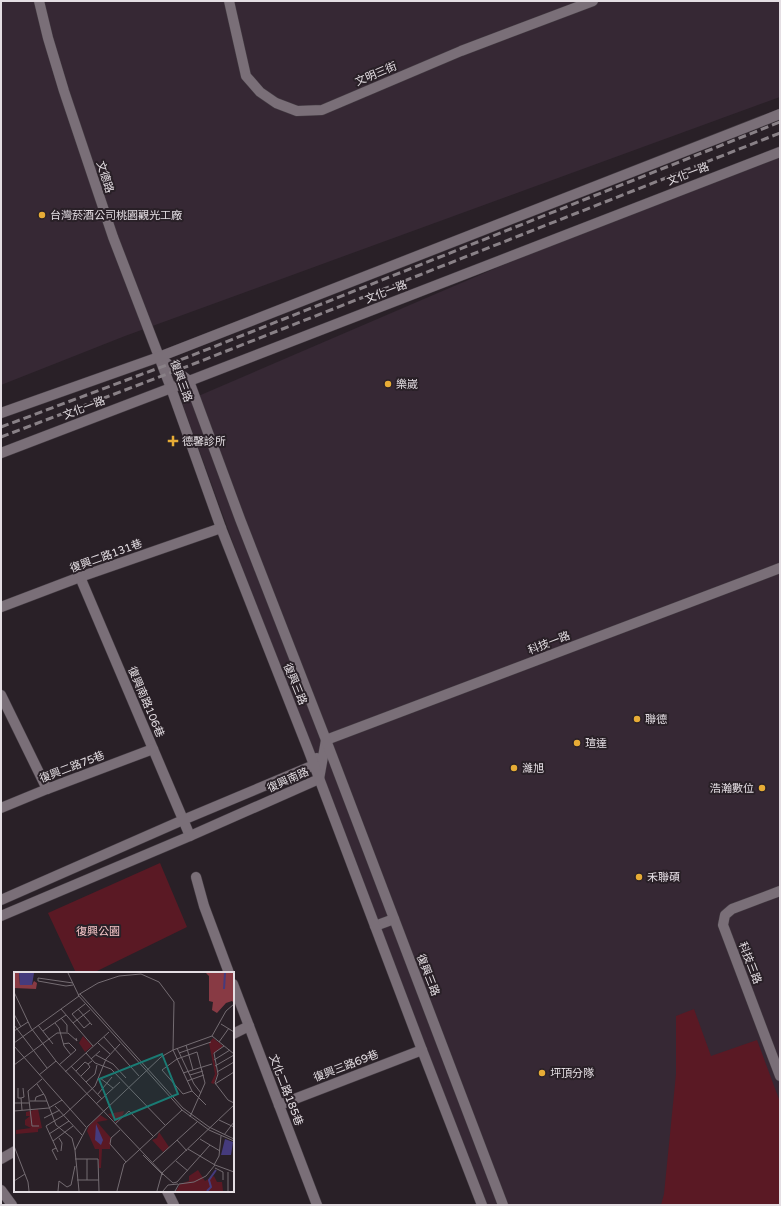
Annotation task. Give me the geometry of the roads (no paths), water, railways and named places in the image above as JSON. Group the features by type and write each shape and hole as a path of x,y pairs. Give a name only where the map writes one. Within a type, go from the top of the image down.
{"street":[{"name":"文德路","path":"39,1 48,38 64,91 110,230 159,357"},
{"name":"文明三街","path":"229,1 246,76 260,92 276,103 297,111 322,110 460,52 594,1"},
{"name":"文化一路","path":"1,413 159,357 780,114"},
{"name":"文化一路","path":"1,453 780,152"},
{"name":"復興三路","path":"159,357 189,381 503,1205"},
{"name":"復興三路","path":"159,357 220,528 314,765 482,1205"},
{"name":"復興二路131巷","path":"1,607 80,577 220,528"},
{"name":"科技一路","path":"326,740 780,568"},
{"name":"復興南路106巷","path":"80,577 190,836"},
{"path":"1,695 48,789"},
{"name":"復興南路","path":"1,900 183,820 314,765 326,740"},
{"name":"復興南路","path":"1,916 190,836 319,779 326,740"},
{"name":"復興二路75巷","path":"1,808 153,749"},
{"path":"196,877 204,906 229,972"},
{"name":"科技三路","path":"780,891 732,909 725,916 723,925 780,1076"},
{"path":"375,926 394,919"},
{"name":"文化二路185巷","path":"234,987 317,1205"},
{"path":"234,1034 249,1026"},
{"name":"復興三路69巷","path":"278,1105 422,1050"},
{"path":"1,1159 14,1152"},
{"path":"1,1190 12,1205"},
{"path":"168,1192 174,1205"}],"railway":[{"path":"1,427 188,357 780,122"},
{"path":"1,437 191,365 780,133"}],"place":[{"name":"台灣菸酒公司桃園觀光工廠","path":"42,215"},
{"name":"樂崴","path":"388,384"},
{"name":"德馨診所","path":"173,441"},
{"name":"聯德","path":"637,719"},
{"name":"瑄達","path":"577,743"},
{"name":"濰旭","path":"514,768"},
{"name":"浩瀚數位","path":"762,788"},
{"name":"禾聯碩","path":"639,877"},
{"name":"坪頂分隊","path":"542,1073"}],"park label":[{"name":"復興公園","path":"98,931"}]}
